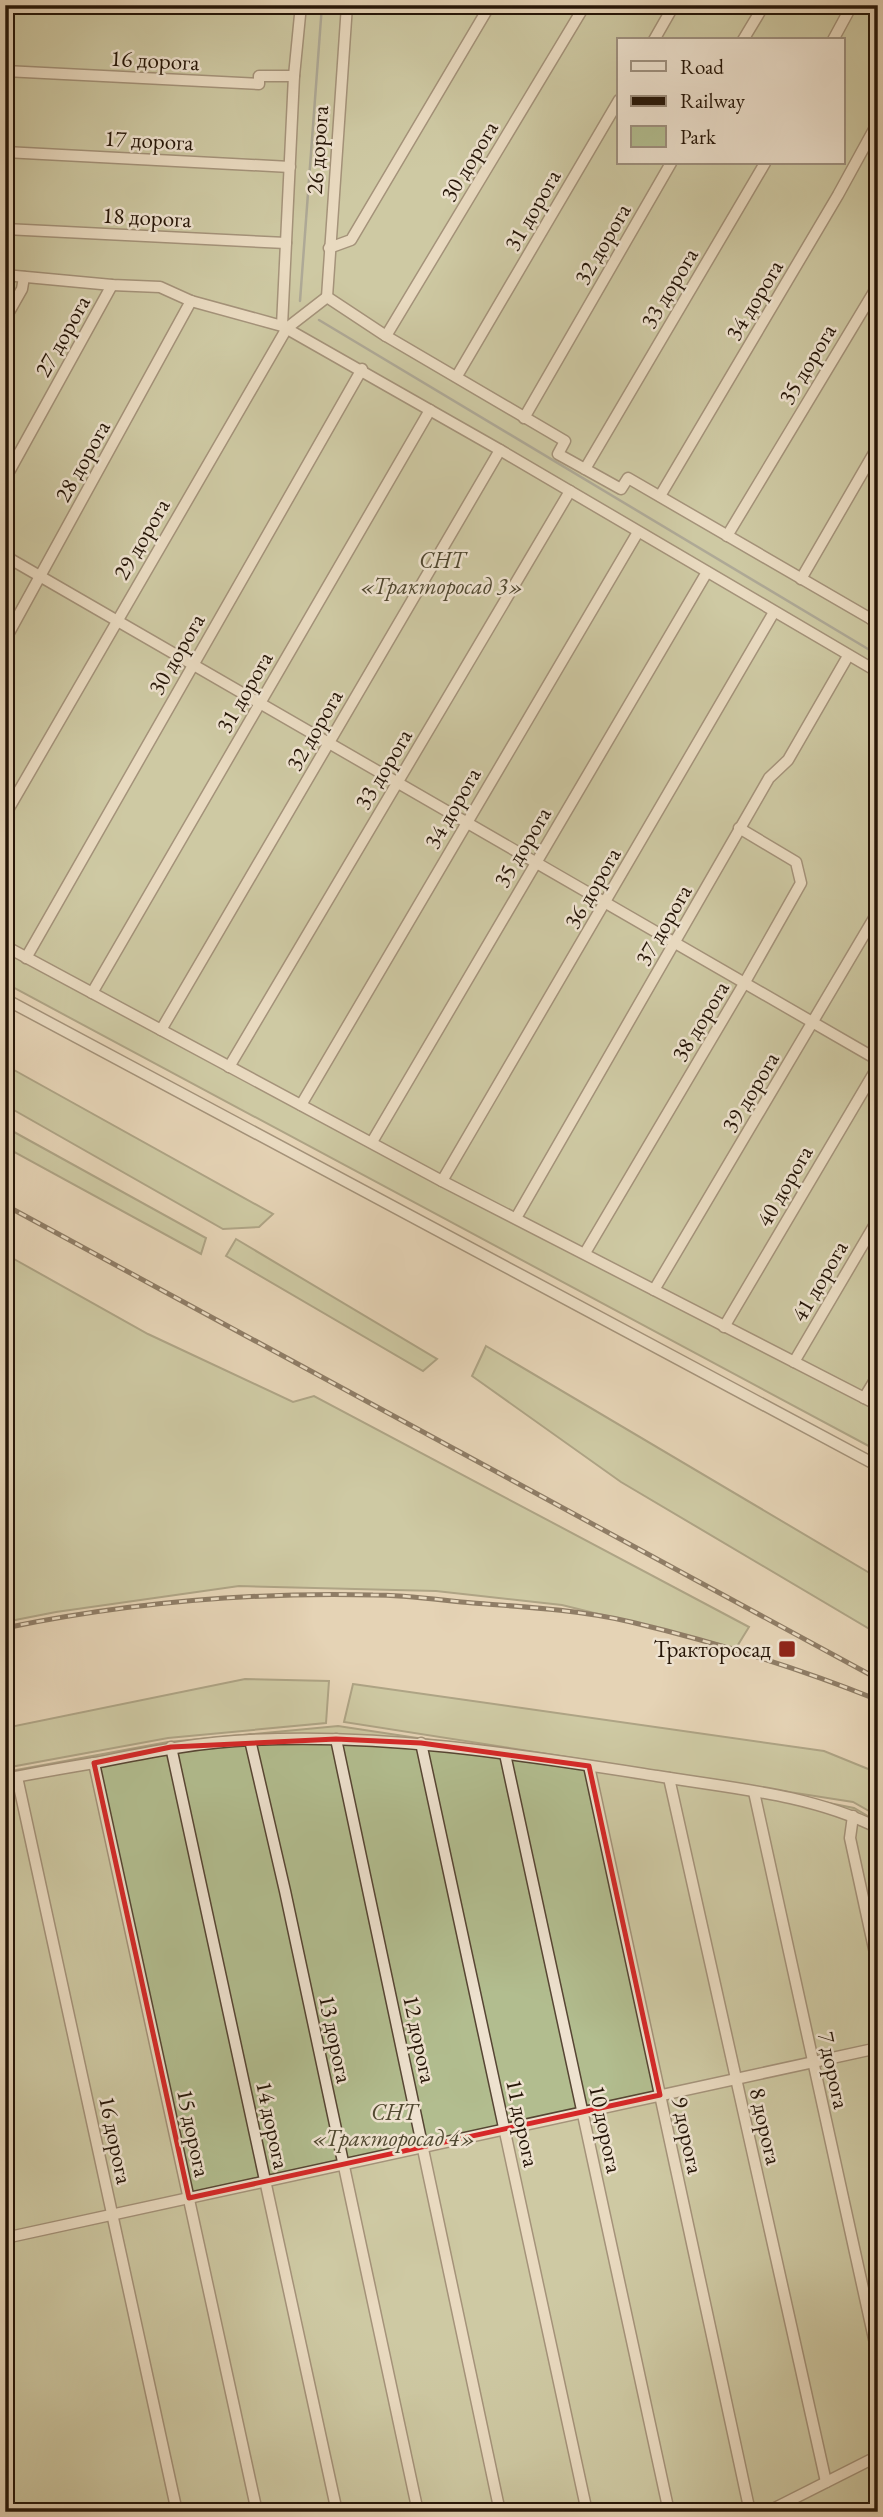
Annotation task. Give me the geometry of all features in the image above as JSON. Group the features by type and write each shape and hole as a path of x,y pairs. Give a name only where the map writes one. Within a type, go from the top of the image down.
{"street":[{"path":"221,5 259,5"},
{"path":"284,327 294,76 301,5"},
{"name":"26 дорога","path":"327,297 347,5"},
{"path":"330,248 351,240 490,5"},
{"name":"30 дорога","path":"386,336 585,5"},
{"path":"655,38 674,5"},
{"path":"744,38 764,5"},
{"path":"834,38 852,5"},
{"name":"16 дорога","path":"5,71 259,85 259,76 294,76"},
{"name":"31 дорога","path":"457,376 617,103"},
{"name":"34 дорога","path":"660,496 838,195 878,122"},
{"name":"17 дорога","path":"5,152 290,167"},
{"name":"32 дорога","path":"524,418 670,164"},
{"name":"33 дорога","path":"585,469 764,164"},
{"name":"18 дорога","path":"5,229 286,243"},
{"path":"5,275 159,287 191,301 284,327 362,369 878,672"},
{"path":"5,318 22,289 24,277"},
{"name":"27 дорога","path":"5,479 112,285"},
{"name":"35 дорога","path":"727,536 878,285"},
{"path":"327,297 386,336 565,441 558,454 621,489 628,478 874,621 878,606"},
{"name":"29 дорога","path":"5,815 284,327 327,297"},
{"name":"28 дорога","path":"5,640 191,301"},
{"name":"30 дорога","path":"26,958 362,369"},
{"name":"31 дорога","path":"92,993 430,410"},
{"path":"801,579 878,446"},
{"name":"32 дорога","path":"161,1030 500,450"},
{"name":"33 дорога","path":"229,1067 570,491"},
{"name":"34 дорога","path":"301,1105 638,531"},
{"path":"5,556 878,1060"},
{"name":"35 дорога","path":"372,1142 707,572"},
{"name":"36 дорога","path":"442,1181 774,612"},
{"name":"37 дорога","path":"516,1218 739,828 769,778 788,760 848,656"},
{"name":"38 дорога","path":"585,1253 801,883 796,862 739,828"},
{"name":"39 дорога","path":"654,1290 877,914"},
{"path":"5,946 442,1181 878,1405"},
{"path":"5,999 878,1466"},
{"name":"40 дорога","path":"724,1327 878,1066"},
{"name":"41 дорога","path":"794,1362 878,1219"},
{"path":"864,1398 878,1375"},
{"path":"5,1779 172,1747 250,1740 336,1739 421,1743 754,1792 826,1807 878,1828"},
{"name":"12 дорога","path":"336,1739 500,2512"},
{"name":"13 дорога","path":"250,1740 418,2512"},
{"name":"11 дорога","path":"421,1743 587,2512"},
{"name":"14 дорога","path":"172,1747 337,2512"},
{"name":"10 дорога","path":"505,1754 669,2512"},
{"name":"15 дорога","path":"94,1763 257,2512"},
{"name":"9 дорога","path":"589,1766 750,2512"},
{"name":"16 дорога","path":"17,1777 177,2512"},
{"name":"8 дорога","path":"669,1778 826,2482"},
{"name":"7 дорога","path":"754,1792 878,2357"},
{"path":"853,1816 850,1838 878,1967"},
{"path":"5,2238 878,2048"},
{"path":"767,2512 878,2456"}],"highlighted area":[{"path":"336,1739 421,1743 589,1766 660,2095 189,2198 94,1763 171,1747"}],"green space":[{"name":"СНТ «Тракторосад 3»","path":"5,5 878,5 878,1451 5,983"},
{"path":"5,1065 273,1214 259,1227 223,1229 5,1105"},
{"path":"5,1127 206,1238 201,1254 5,1147"},
{"path":"236,1239 437,1359 423,1371 226,1256"},
{"path":"5,1254 148,1334 293,1402 314,1396 749,1627 736,1648 562,1605 436,1591 239,1586 56,1612 5,1622"},
{"path":"486,1346 878,1578 878,1634 621,1482 472,1376"},
{"path":"245,1679 329,1681 326,1723 168,1738 5,1768 5,1728"},
{"path":"353,1684 824,1751 878,1773 878,1816 853,1802 344,1722"},
{"name":"СНТ «Тракторосад 4»","path":"338,1726 763,1790 854,1808 878,1822 878,2512 5,2512 5,1772 168,1742"}],"waterway":[{"path":"300,301 322,5"},
{"path":"319,320 878,655"}],"railway":[{"path":"5,1205 878,1679"},
{"path":"5,1628 96,1612 188,1601 281,1595 411,1597 552,1610 631,1622 756,1657 878,1700"}],"place":[{"name":"Тракторосад","path":"787,1649"}]}
